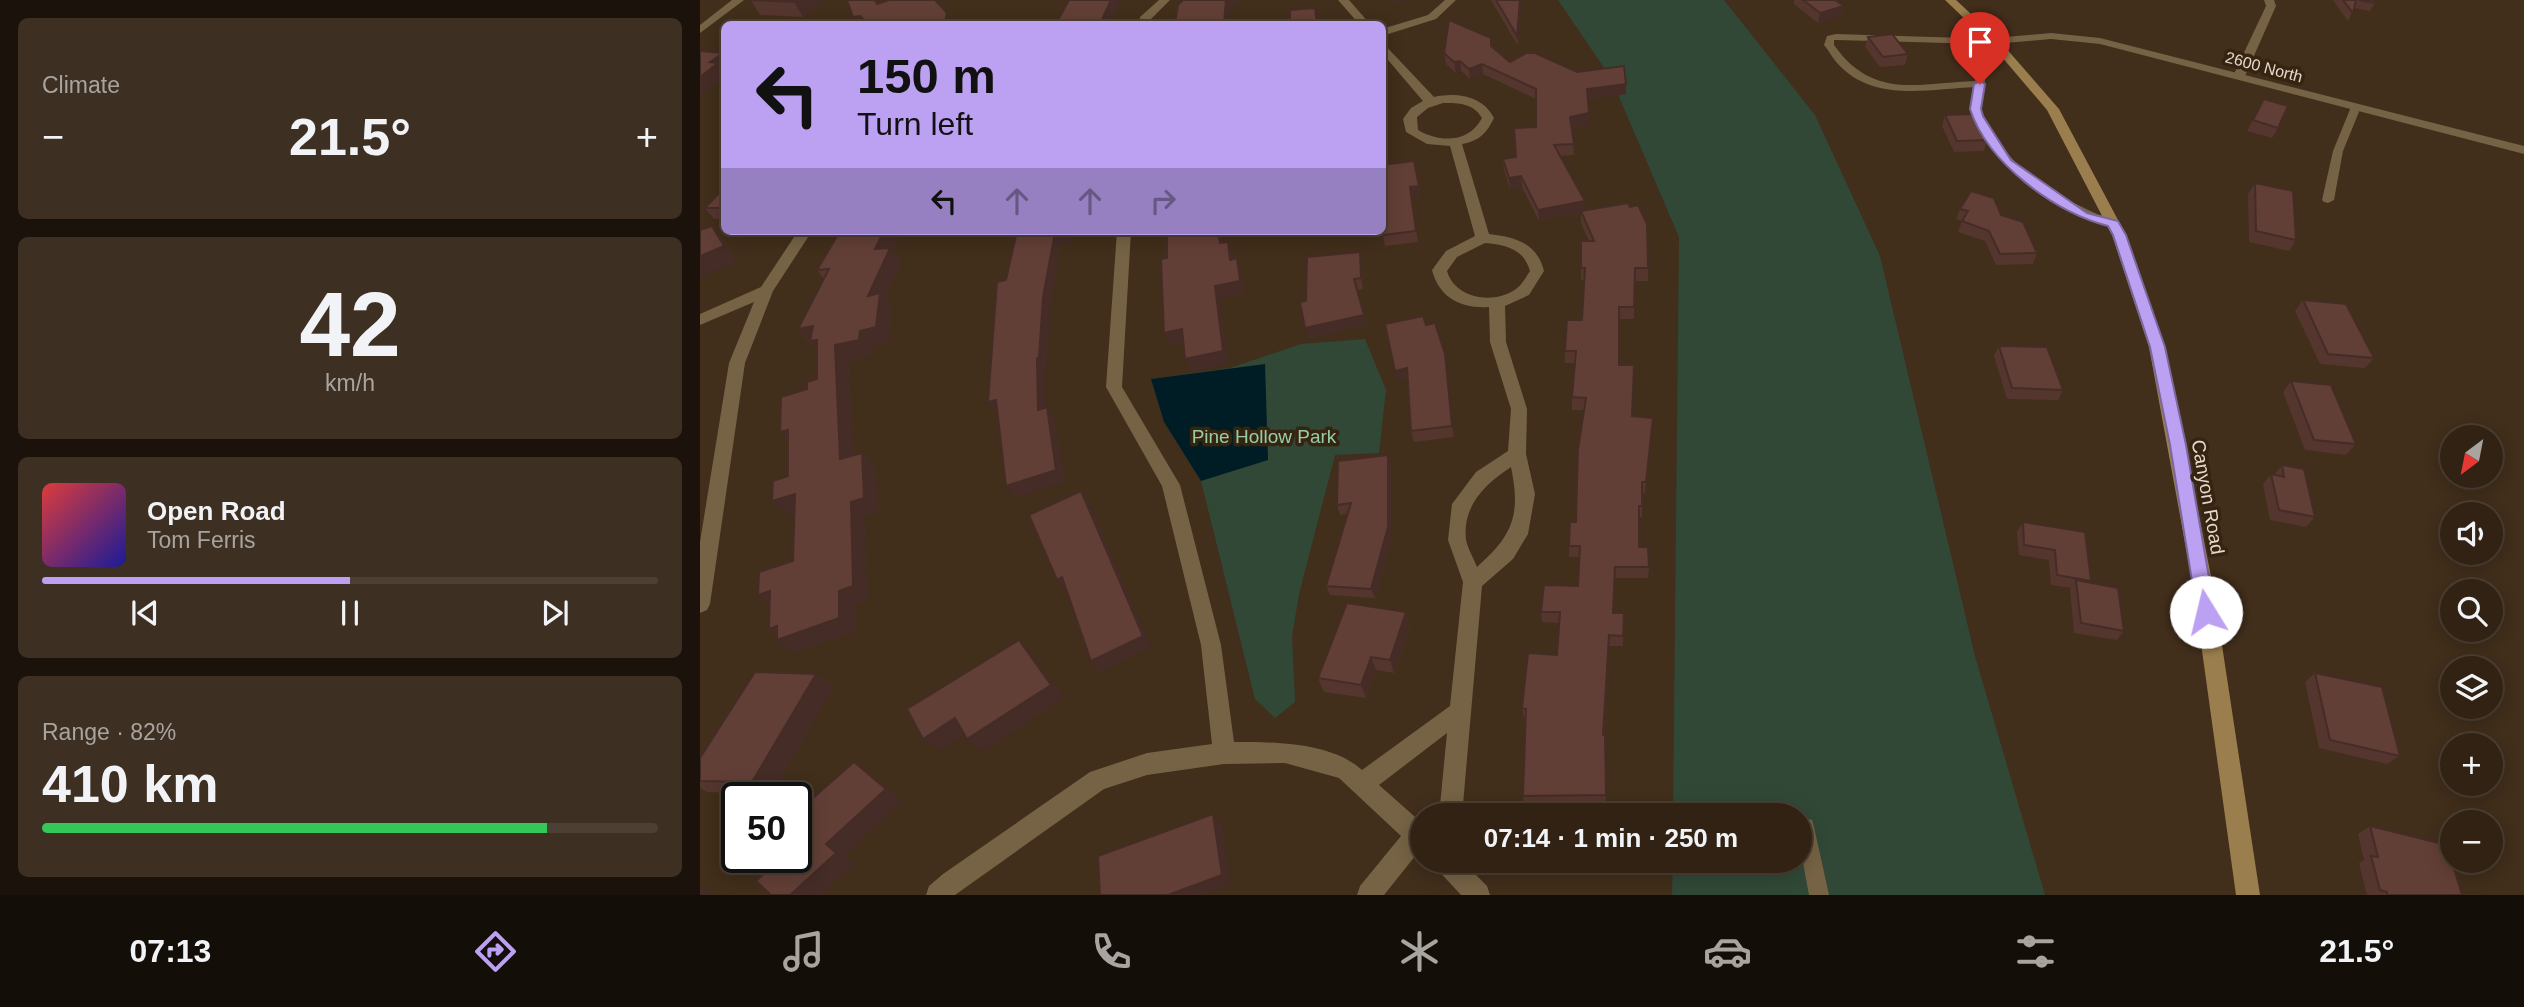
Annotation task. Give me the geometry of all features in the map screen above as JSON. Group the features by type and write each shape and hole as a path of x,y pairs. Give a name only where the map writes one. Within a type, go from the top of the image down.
{"main road":[{"name":"Canyon Road","path":"1950,0 1994,41 2053,108 2114,223 2157,347 2178,445 2248,895"}],"street":[{"path":"700,30 739,0"},
{"path":"1144,21 1165,0"},
{"path":"1343,0 1362,21"},
{"path":"1386,32 1432,17 1451,0"},
{"path":"2239,76 2271,6 2269,0"},
{"path":"700,30 716,31"},
{"name":"2600 North","path":"1994,41 2076,37 2524,150"},
{"path":"1386,50 1431,102"},
{"path":"1469,101 1485,111 1485,126 1479,133 1455,142 1430,141 1412,132 1409,119 1413,112 1431,102 1469,101"},
{"path":"1455,142 1483,238"},
{"path":"700,604 702,576 737,363 766,291 802,235"},
{"path":"1124,235 1114,387 1171,485 1211,645 1224,753"},
{"path":"1483,238 1514,243 1527,250 1535,260 1537,271 1526,290 1497,302 1474,302 1447,291 1439,278 1440,267 1448,255 1483,238"},
{"path":"700,320 766,291"},
{"path":"1473,582 1506,552 1521,529 1526,494 1517,454 1519,409 1498,342 1497,302"},
{"path":"1451,803 1473,582 1457,540 1461,504 1482,477 1517,454"},
{"path":"1362,784 1460,711"},
{"path":"938,895 951,882 1098,780 1147,764 1224,753 1285,752 1345,769 1410,828"},
{"path":"1369,895 1410,848"},
{"path":"1457,873 1478,895"}],"lane":[{"path":"1980,84 1890,88 1871,85 1845,69 1828,41 1836,37 1994,41"},
{"path":"1994,41 1981,52 1980,84 1975,109 2007,162 2083,215 2114,223"},
{"path":"2328,200 2338,150 2356,107"},
{"path":"1812,861 1819,895"}],"green space":[{"path":"1558,0 1724,0 1815,115 1880,256 1975,656 2045,895 1672,895 1673,873 1812,873 1812,803 1673,803 1679,237 1611,78"},
{"name":"Pine Hollow Park","path":"1365,339 1386,390 1379,453 1335,455 1299,594 1292,637 1295,702 1275,718 1255,699 1201,481 1164,422 1151,379 1230,368 1301,344"}],"water":[{"path":"1265,364 1268,460 1201,481 1164,422 1151,379"}],"building":[{"path":"751,0 796,0 794,2"},
{"path":"847,0 875,0 877,4 889,0 935,0 947,13 945,21 866,21 860,16 853,17"},
{"path":"1069,0 1111,0 1101,21 1058,21"},
{"path":"1183,0 1226,0 1224,21 1175,21 1178,5"},
{"path":"1496,0 1520,0 1517,36"},
{"path":"1803,0 1835,0 1844,6 1820,13"},
{"path":"2343,0 2356,0 2353,13"},
{"path":"1315,8 1317,21 1290,21 1290,10"},
{"path":"1449,20 1491,38 1491,46 1510,62 1526,53 1535,53 1577,72 1624,66 1626,84 1587,89 1589,113 1570,117 1574,144 1554,145 1585,201 1538,210 1521,176 1509,178 1503,159 1516,157 1514,128 1536,127 1536,89 1482,64 1469,69 1460,61 1454,62 1444,53"},
{"path":"1892,34 1908,54 1883,57 1868,37"},
{"path":"700,51 721,53 710,62 718,63 700,77"},
{"path":"2264,99 2288,106 2278,128 2253,120"},
{"path":"1977,114 1989,133 1984,133 1987,140 1957,141 1945,115"},
{"path":"1414,161 1419,186 1410,187 1416,231 1386,235 1386,164"},
{"path":"2255,183 2293,191 2296,240 2256,231"},
{"path":"721,191 721,208 705,208"},
{"path":"1971,191 1994,198 2001,215 2023,222 2037,253 2000,254 1989,231 1962,221 1968,211 1960,209"},
{"path":"1628,203 1630,207 1638,205 1647,224 1648,268 1635,268 1634,307 1619,307 1619,365 1634,365 1632,416 1653,418 1646,482 1642,482 1642,506 1639,506 1639,547 1648,547 1649,567 1615,567 1613,613 1624,613 1623,636 1609,635 1603,735 1606,795 1523,796 1526,709 1522,708 1528,653 1557,655 1560,612 1541,612 1544,585 1578,586 1580,546 1569,546 1570,522 1576,522 1578,449 1586,398 1572,397 1576,351 1565,351 1567,320 1582,320 1585,268 1581,268 1581,241 1594,241 1581,211"},
{"path":"712,226 724,246 700,256 700,230"},
{"path":"838,235 882,235 875,249 890,248 868,296 880,293 876,327 860,331 859,340 835,345 840,459 862,453 864,498 851,502 853,586 839,591 839,618 777,640 777,626 769,629 770,591 758,595 759,572 793,561 795,494 772,501 773,481 788,476 788,430 780,432 781,397 807,389 807,382 817,379 817,340 810,341 813,326 798,329 829,269 817,270"},
{"path":"1016,235 1054,235 1043,297 1037,358 1038,410 1047,407 1056,470 1006,486 996,400 988,402 997,282 1006,280"},
{"path":"1167,235 1219,235 1220,243 1228,242 1230,260 1237,258 1240,281 1215,286 1223,351 1185,359 1182,329 1164,333 1161,259 1167,258"},
{"path":"1360,252 1361,278 1354,279 1364,315 1305,328 1300,302 1306,301 1307,257"},
{"path":"2303,300 2346,304 2374,358 2328,354"},
{"path":"1423,316 1426,325 1435,323 1445,354 1452,426 1411,431 1407,368 1395,371 1385,324"},
{"path":"1999,346 2047,347 2063,390 2012,388"},
{"path":"2291,381 2331,385 2356,444 2314,440"},
{"path":"1388,455 1388,527 1371,589 1326,586 1351,503 1337,505 1338,461"},
{"path":"2282,465 2304,469 2315,517 2279,510 2271,474 2284,477"},
{"path":"1081,491 1143,636 1091,661 1062,577 1057,580 1029,515"},
{"path":"2023,522 2085,532 2091,581 2057,575 2055,550 2024,545"},
{"path":"2076,580 2118,588 2124,631 2081,623"},
{"path":"1347,603 1406,612 1390,660 1371,657 1361,685 1318,678"},
{"path":"1019,640 1051,685 967,739 955,718 923,739 907,709"},
{"path":"755,672 816,674 752,782 700,781 700,758"},
{"path":"2315,673 2382,687 2400,756 2330,740"},
{"path":"854,762 886,789 826,844 836,853 790,895 771,895 756,881 764,873 812,873 812,799"},
{"path":"1213,814 1222,875 1168,895 1100,895 1098,856"},
{"path":"2370,826 2440,843 2440,873 2455,873 2462,895 2387,895 2387,892 2380,890 2371,856 2378,857"}],"route":[{"path":"1980,84 1975,109 1997,150 2007,162 2083,215 2114,223 2157,347 2178,445 2206,612"}]}
